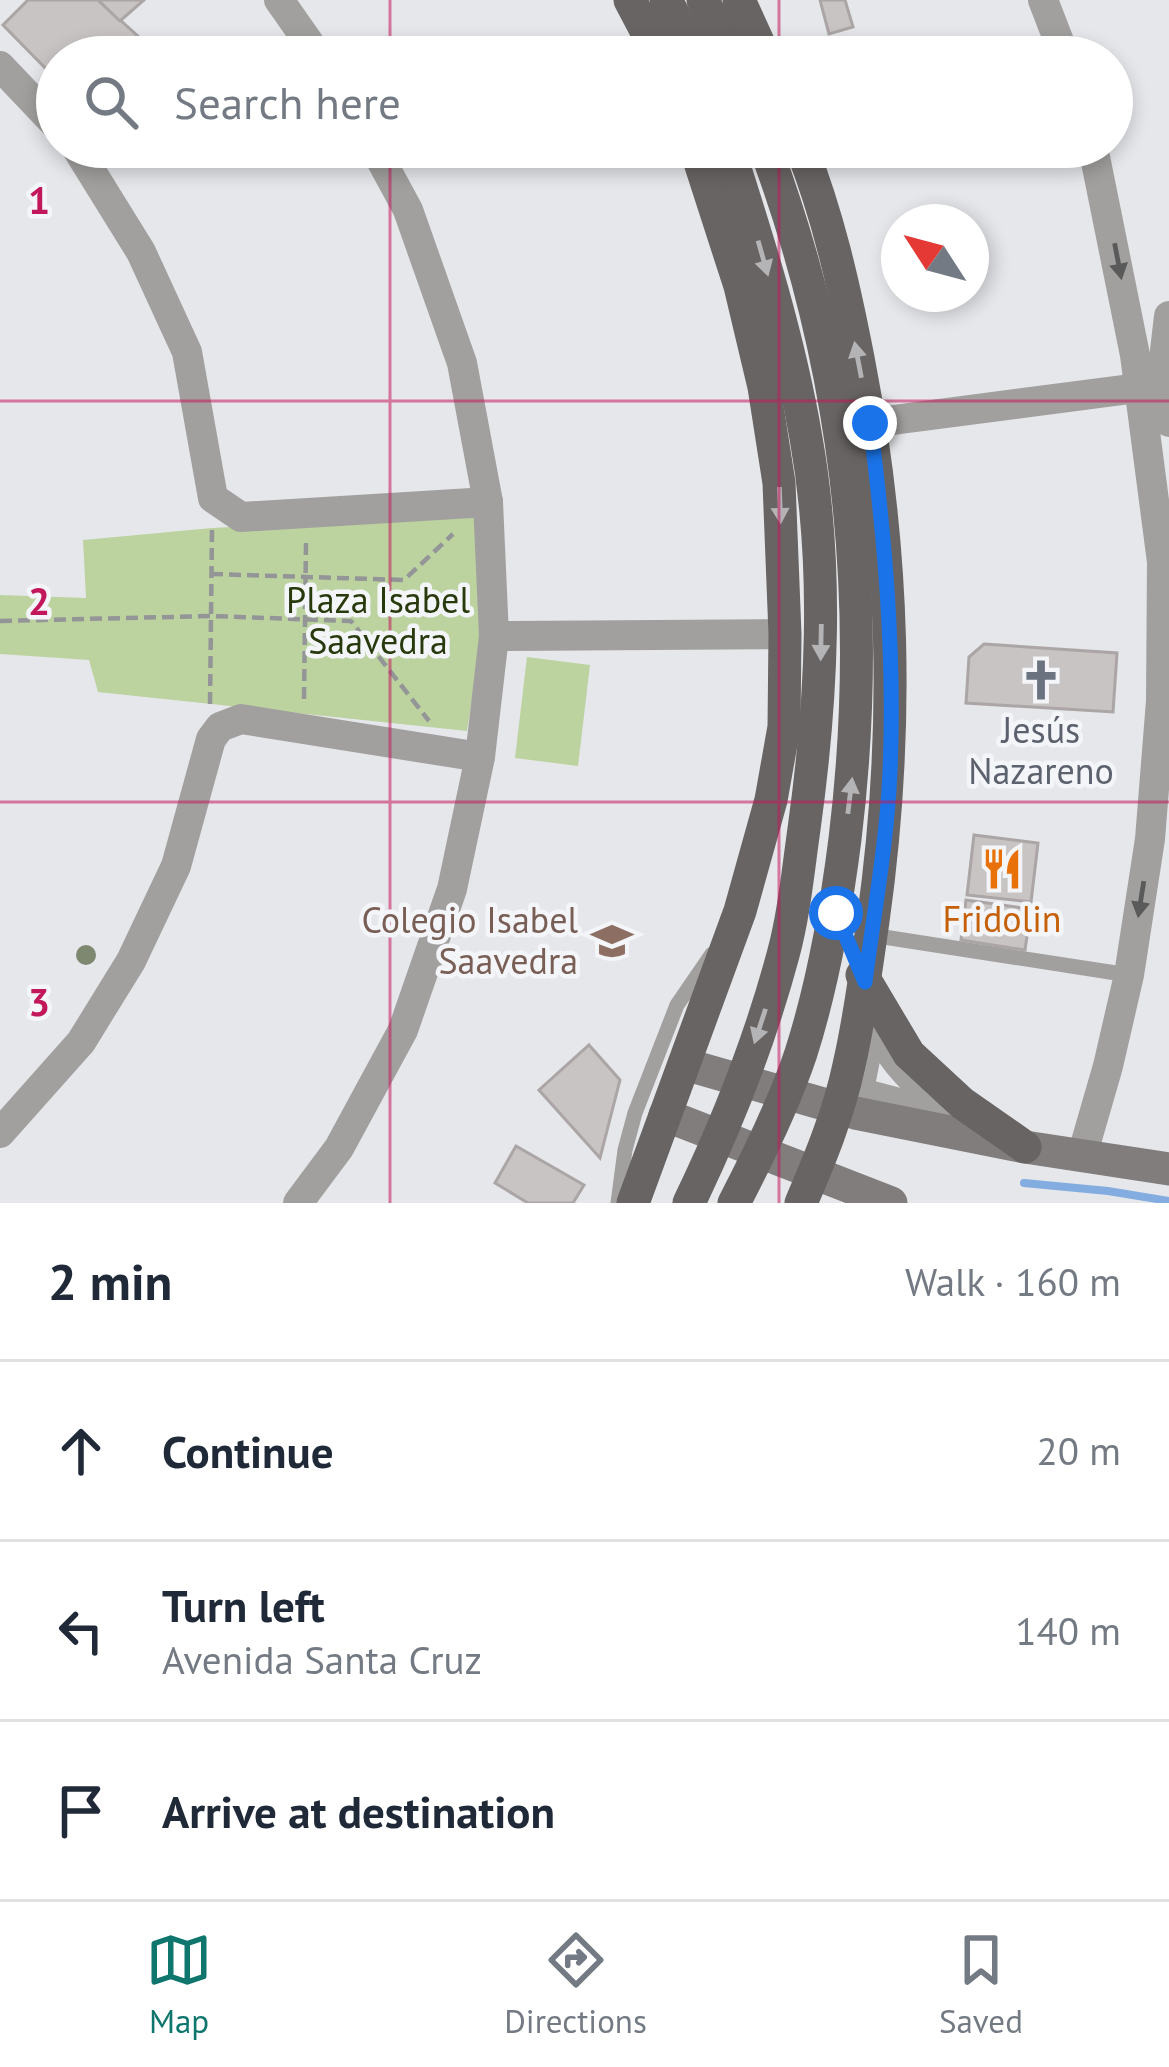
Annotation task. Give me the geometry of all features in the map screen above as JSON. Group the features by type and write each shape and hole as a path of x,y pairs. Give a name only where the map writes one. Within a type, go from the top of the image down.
{"main road":[{"path":"630,0 649,36"},
{"path":"666,0 685,36"},
{"path":"703,0 721,36"},
{"path":"739,0 755,36"},
{"path":"633,1203 740,911 771,800 784,727 779,483 764,387 740,286 702,168"},
{"path":"689,1203 758,1035 784,951 814,754 822,644 817,526 807,441 788,346 735,168"},
{"path":"734,1203 802,1050 836,913 853,759 857,633 852,512 817,316 773,168"},
{"path":"807,1188 850,1099 849,1067 883,853 890,772 888,571 870,423 837,263 809,168"},
{"path":"836,913 865,982 909,1054 962,1103 1025,1147"},
{"path":"684,1064 786,1093 850,1099 1025,1147 1169,1169"},
{"path":"665,1115 758,1152 807,1188 891,1203"}],"street":[{"path":"279,0 305,36"},
{"path":"1042,0 1057,36"},
{"path":"0,66 36,104"},
{"path":"89,168 141,252 187,352 213,498 226,509 242,517 488,502"},
{"path":"298,1203 339,1148 404,1030 452,889 468,756 494,636 488,502 462,363 408,209 386,168"},
{"path":"1082,1156 1129,976 1152,816 1165,551 1150,387 1097,168"},
{"path":"1169,316 1150,387 1169,422"},
{"path":"870,423 1150,387"},
{"path":"494,636 785,634"},
{"path":"0,1133 81,1042 130,962 176,866 215,732 241,719 468,756"}],"lane":[{"path":"618,1203 634,1113 677,1005 740,911"},
{"path":"871,935 1129,976"}],"path":[{"path":"209,746 213,498"},
{"path":"212,574 404,580 488,502"},
{"path":"302,729 306,513"},
{"path":"0,621 211,616 351,621 468,756"}],"green space":[{"name":"Plaza Isabel Saavedra","path":"474,515 481,641 467,731 98,692 89,660 0,654 0,595 86,598 83,540 212,528"},
{"path":"527,657 590,665 578,766 515,758"}],"building":[{"path":"28,0 98,0 138,36 36,36 36,59 3,25"},
{"path":"98,0 144,0 120,21"},
{"path":"820,0 845,0 853,27 829,34"},
{"name":"Jesús Nazareno","path":"984,644 1117,653 1113,712 966,703 969,657"},
{"name":"Fridolin","path":"974,835 1038,843 1031,902 967,895"},
{"path":"966,900 1031,909 1025,950 961,940"},
{"path":"589,1045 620,1080 600,1158 539,1090"},
{"path":"516,1146 584,1185 573,1203 528,1203 495,1183"}],"waterway":[{"path":"1024,1183 1169,1201"}],"place":[{"name":"Jesús Nazareno","path":"1041,680"},
{"name":"Fridolin","path":"1002,869"},
{"name":"Colegio Isabel Saavedra","path":"612,941"}],"route":[{"path":"836,913 865,982 890,772 888,571 870,423"}]}
